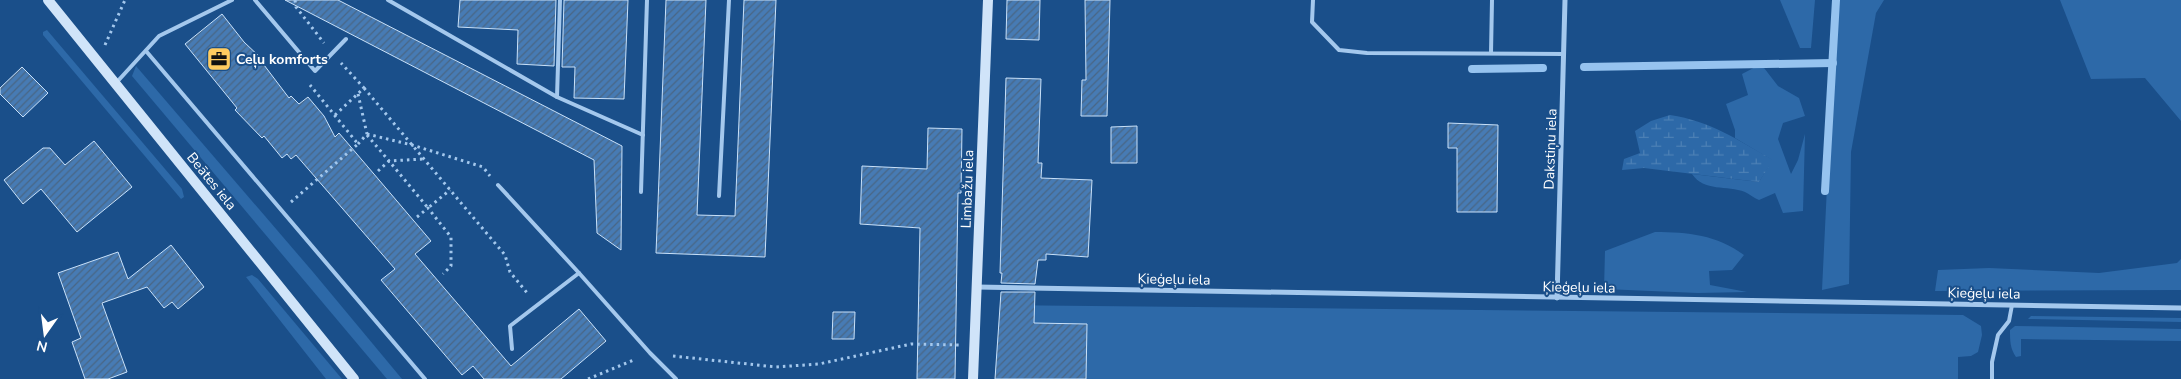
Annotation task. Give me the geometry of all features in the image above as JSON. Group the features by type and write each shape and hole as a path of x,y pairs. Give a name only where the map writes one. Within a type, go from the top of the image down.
{"street":[{"name":"Limbažu iela","path":"973,379 988,0"},
{"name":"Dakstiņu iela","path":"1557,298 1566,0"},
{"name":"Beātes iela","path":"51,1 354,379"},
{"name":"Ķieģeļu iela","path":"977,287 2181,308"}],"lane":[{"path":"116,83 159,36 232,0"},
{"path":"255,0 315,71 346,39"},
{"path":"388,0 557,97 643,135"},
{"path":"557,97 560,0"},
{"path":"641,192 647,0"},
{"path":"719,196 729,0"},
{"path":"1312,0 1312,22 1339,50 1367,53 1564,54"},
{"path":"1491,54 1492,0"},
{"path":"146,51 425,379"},
{"path":"498,185 650,353 676,379"},
{"path":"512,349 510,326 579,274"},
{"path":"1992,379 1992,362 1998,335 2009,321 2012,305"}],"path":[{"path":"99,61 125,0"},
{"path":"295,0 296,7 331,54 364,88 505,256 510,272 537,305"},
{"path":"308,82 358,144"},
{"path":"335,115 364,88"},
{"path":"358,94 367,134 451,236 451,266 442,274"},
{"path":"282,210 367,134"},
{"path":"367,134 412,145 483,168 498,185"},
{"path":"378,171 389,161 424,159"},
{"path":"417,217 450,190"},
{"path":"588,379 650,353 776,367 818,364 912,344 959,345"}],"green space":[{"path":"1780,0 1815,0 1811,48 1800,48"},
{"path":"1836,0 1884,0 1876,13 1851,152 1849,284 1822,290"},
{"path":"2060,0 2181,0 2181,121 2145,78 2091,79"},
{"path":"47,30 182,189 184,197 181,199 43,35 43,32"},
{"path":"1761,64 1778,86 1799,98 1805,116 1783,123 1778,139 1791,174 1798,160 1805,134 1803,211 1783,213 1775,193 1759,200 1738,190 1709,186 1697,180 1692,174 1759,182 1772,160 1735,138 1735,130 1726,104 1748,95 1742,74"},
{"path":"136,66 402,379 387,379 132,76"},
{"path":"1670,115 1711,127 1773,160 1759,182 1644,168 1622,170 1624,159 1640,153 1635,131 1651,121"},
{"path":"1655,232 1702,236 1734,248 1744,255 1732,270 1709,271 1710,285 1747,292 1698,293 1604,289 1605,251"},
{"path":"2181,259 2181,290 1935,291 1938,270 1989,268 2099,273 2177,263"},
{"path":"252,275 258,279 342,379 326,379 246,277"},
{"path":"1000,305 1963,315 1981,326 1982,335 1978,352 1971,356 1958,357 1958,379 997,379"},
{"path":"2031,316 2181,318 2181,322 2028,319"},
{"path":"2015,326 2181,329 2181,341 2021,339 2021,356 2016,357 2011,347 2010,338 2010,330"}],"building":[{"path":"285,0 338,0 622,146 621,250 597,233 594,160"},
{"path":"460,0 556,0 554,66 517,64 518,30 458,27"},
{"path":"564,0 628,0 624,99 574,98 575,67 562,67"},
{"path":"666,0 706,0 697,215 735,216 744,0 776,0 765,257 656,253"},
{"path":"1007,0 1040,0 1039,40 1006,39"},
{"path":"1085,0 1110,0 1107,116 1081,116 1082,80 1086,80"},
{"path":"222,14 244,42 263,60 261,61 289,98 291,96 299,104 308,97 324,116 335,137 339,133 431,241 415,254 511,366 579,309 606,341 561,379 484,379 473,366 462,375 381,280 395,269 296,155 291,159 287,154 282,158 264,136 262,138 235,110 237,108 185,44"},
{"path":"22,67 48,93 23,117 0,94 0,88"},
{"path":"1006,78 1041,79 1038,163 1042,163 1041,178 1092,180 1088,257 1046,254 1046,260 1038,260 1035,284 1001,283"},
{"path":"1448,123 1498,125 1497,212 1457,212 1457,148 1448,148"},
{"path":"1137,126 1137,163 1111,163 1111,127"},
{"path":"928,128 962,129 961,193 958,193 955,379 917,379 920,228 860,224 862,166 927,169"},
{"path":"94,141 132,187 77,232 41,189 23,204 4,180 43,148 50,148 65,165"},
{"path":"171,245 204,287 178,309 172,302 164,308 147,287 102,303 127,372 108,379 85,379 72,342 81,338 58,273 118,252 128,279"},
{"path":"1001,292 1035,292 1034,323 1087,324 1086,379 995,379"},
{"path":"833,312 855,312 854,339 832,339"}],"waterway":[{"path":"1825,191 1836,0"},
{"path":"1584,67 1833,63"},
{"path":"1472,69 1543,68"}],"place":[{"name":"Ceļu komforts","path":"219,59"}]}
